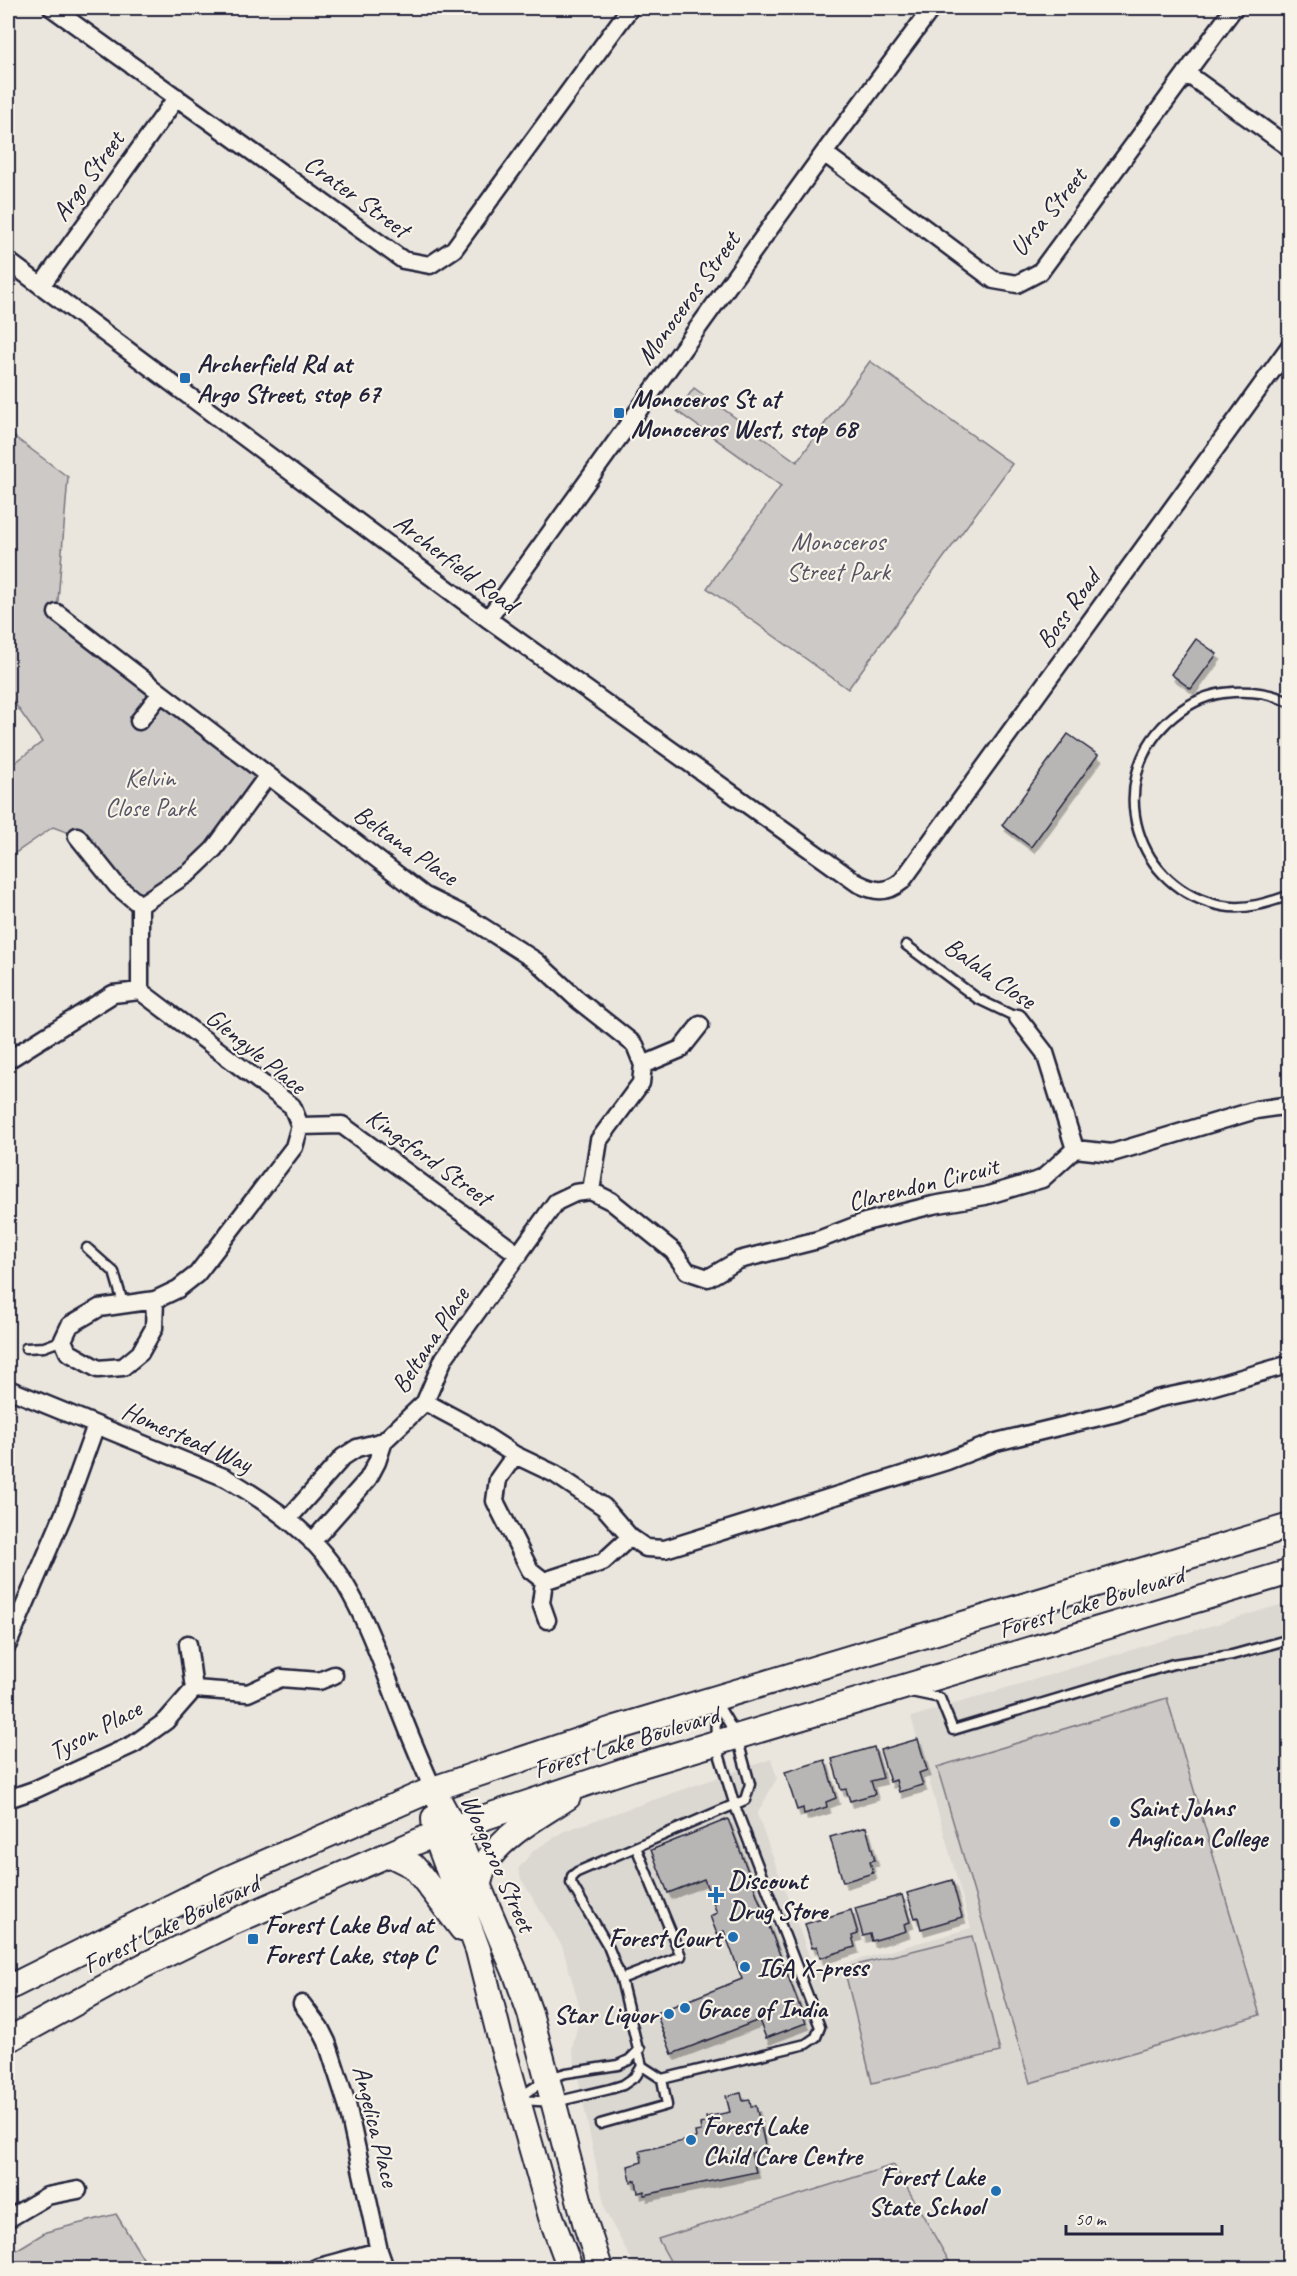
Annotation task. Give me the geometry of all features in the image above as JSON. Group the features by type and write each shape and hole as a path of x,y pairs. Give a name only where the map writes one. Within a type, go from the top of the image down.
{"main road":[{"name":"Forest Lake Boulevard","path":"8,1988 227,1879 433,1789 616,1728 1290,1526"},
{"name":"Forest Lake Boulevard","path":"8,2040 142,1966 230,1924 445,1831 591,1781 1290,1572"},
{"path":"478,1888 485,1863 493,1852 530,1822 591,1781"},
{"name":"Woogaroo Street","path":"433,1789 550,2217 570,2268"},
{"name":"Woogaroo Street","path":"445,1831 478,1888 516,1974 530,2013 588,2233 600,2268"},
{"path":"389,1854 413,1866 478,1950"}],"street":[{"name":"Crater Street","path":"52,8 403,260 430,265 454,249 630,8"},
{"name":"Monoceros Street","path":"488,619 824,153 932,8"},
{"name":"Ursa Street","path":"824,153 994,280 1017,284 1040,272 1234,8"},
{"path":"1186,73 1290,148"},
{"name":"Argo Street","path":"41,286 177,97"},
{"name":"Archerfield Road","path":"8,261 488,619 857,883 882,892"},
{"name":"Boss Road","path":"882,892 892,889 902,881 1290,346"},
{"name":"Beltana Place","path":"57,613 425,896 464,915 536,961 578,1000 635,1045 643,1065"},
{"path":"139,721 161,693"},
{"path":"140,905 190,872 214,849 268,775"},
{"path":"77,836 117,886 140,905"},
{"path":"8,1060 112,994 140,991 140,905"},
{"name":"Glengyle Place","path":"63,1340 70,1325 99,1308 155,1300 178,1289 197,1274 294,1147 300,1126 292,1106 140,991"},
{"name":"Balala Close","path":"1018,1018 1045,1053 1075,1149"},
{"path":"591,1191 599,1140 641,1083 643,1065 681,1049 700,1025"},
{"path":"1075,1149 1112,1153 1256,1110 1290,1105"},
{"name":"Kingsford Street","path":"300,1126 342,1125 519,1255"},
{"name":"Clarendon Circuit","path":"591,1191 611,1201 673,1251 687,1271 708,1278 739,1260 819,1240 865,1222 933,1205 985,1196 1042,1179 1075,1149"},
{"name":"Beltana Place","path":"312,1542 368,1479 384,1441 425,1402 444,1358 556,1202 574,1193 591,1191"},
{"path":"63,1340 68,1352 98,1369 123,1366 140,1353 154,1328 155,1300"},
{"path":"425,1402 470,1426 515,1455 555,1474 604,1507 630,1537 646,1548 665,1549 948,1461 996,1442 1116,1413 1156,1399 1204,1389 1290,1364"},
{"name":"Homestead Way","path":"8,1389 226,1478 288,1519 337,1571 365,1620 433,1789"},
{"path":"8,1642 65,1511 96,1425"},
{"name":"Beltana Place","path":"288,1519 343,1457 357,1448 384,1441"},
{"path":"515,1455 498,1479 495,1501 530,1570 544,1581"},
{"path":"544,1581 603,1562 630,1537"},
{"path":"544,1581 541,1603 547,1620"},
{"path":"188,1644 194,1689 248,1693 280,1678 319,1681 334,1675"},
{"name":"Tyson Place","path":"8,1798 34,1790 134,1744 166,1721 194,1689"},
{"name":"Angelica Place","path":"302,2004 320,2028 327,2042 347,2104 379,2251 385,2268"},
{"path":"8,2219 46,2196 78,2190"},
{"path":"316,2268 379,2251"}],"lane":[{"path":"1290,703 1280,697 1246,690 1212,695 1180,709 1154,735 1137,768 1132,804 1141,840 1160,871 1188,894 1223,906 1260,906 1290,895"},
{"name":"Balala Close","path":"906,945 978,999 1018,1018"},
{"path":"87,1248 114,1272 123,1303"},
{"path":"26,1348 44,1347 63,1340"},
{"path":"899,1690 940,1698 953,1730 1173,1664 1232,1655 1290,1639"},
{"path":"662,2079 806,2044 816,2037 820,2027 735,1806 726,1741 715,1700"},
{"path":"517,2099 555,2102 623,2085 636,2076 642,2066 640,2049 621,1979 608,1946 571,1883 572,1876 745,1800 750,1784 726,1741 715,1700"},
{"path":"621,1979 681,1956 636,1847"},
{"path":"517,2099 548,2078 618,2065 629,2060 640,2049"},
{"path":"600,2124 668,2105 662,2079 642,2066"}],"shaded area":[{"path":"1289,1602 1289,2268 636,2268 606,2213 572,2049 581,2011 562,1946 521,1879 518,1869 533,1851 564,1831 771,1759 777,1778 757,1814 815,1972 971,1928 911,1717"}],"green space":[{"name":"Monoceros Street Park","path":"870,361 1012,464 848,689 707,588 781,486 677,411 694,388 797,462"},
{"name":"Kelvin Close Park","path":"8,432 68,477 57,613 268,775 214,849 140,905 77,836 53,827 8,858 8,768 42,742 8,694"},
{"path":"1167,1698 1260,2015 1030,2083 937,1767"},
{"path":"972,1936 1000,2052 872,2083 844,1968"},
{"path":"894,2165 953,2268 674,2268 658,2239"},
{"path":"116,2214 149,2268 8,2268 8,2255 46,2232"}],"building":[{"path":"1196,639 1217,654 1191,689 1171,674"},
{"path":"1068,734 1098,755 1031,847 1002,825"},
{"path":"918,1739 927,1770 919,1773 923,1785 899,1792 896,1780 890,1782 880,1750"},
{"path":"874,1747 883,1778 871,1781 875,1794 850,1801 846,1789 841,1790 832,1759"},
{"path":"825,1760 836,1798 826,1802 827,1807 804,1814 803,1808 797,1810 785,1772"},
{"path":"728,1819 806,2023 766,2038 759,2020 672,2054 656,2013 742,1979 724,1931 717,1934 710,1916 717,1913 704,1879 668,1893 651,1850"},
{"path":"866,1827 875,1860 870,1861 873,1873 843,1882 830,1837"},
{"path":"952,1880 962,1917 921,1929 907,1893"},
{"path":"902,1895 910,1922 904,1924 906,1931 872,1941 870,1934 863,1936 855,1908"},
{"path":"851,1910 858,1934 852,1936 855,1947 820,1958 817,1946 812,1948 805,1924"},
{"path":"741,2093 743,2101 750,2100 751,2107 756,2106 766,2149 751,2153 756,2172 644,2195 644,2191 638,2193 636,2180 631,2182 628,2166 642,2162 640,2151 696,2138 695,2132 701,2131 700,2124 707,2122 706,2117 730,2112 726,2096"}],"place":[{"name":"Archerfield Rd at Argo Street, stop 67","path":"185,378"},
{"name":"Monoceros St at Monoceros West, stop 68","path":"619,413"},
{"name":"Saint Johns Anglican College","path":"1115,1822"},
{"name":"Discount Drug Store","path":"716,1895"},
{"name":"Forest Court","path":"733,1937"},
{"name":"Forest Lake Bvd at Forest Lake, stop C","path":"253,1939"},
{"name":"IGA X-press","path":"745,1967"},
{"name":"Grace of India","path":"685,2008"},
{"name":"Star Liquor","path":"669,2014"},
{"name":"Forest Lake Child Care Centre","path":"691,2140"},
{"name":"Forest Lake State School","path":"996,2191"}]}
